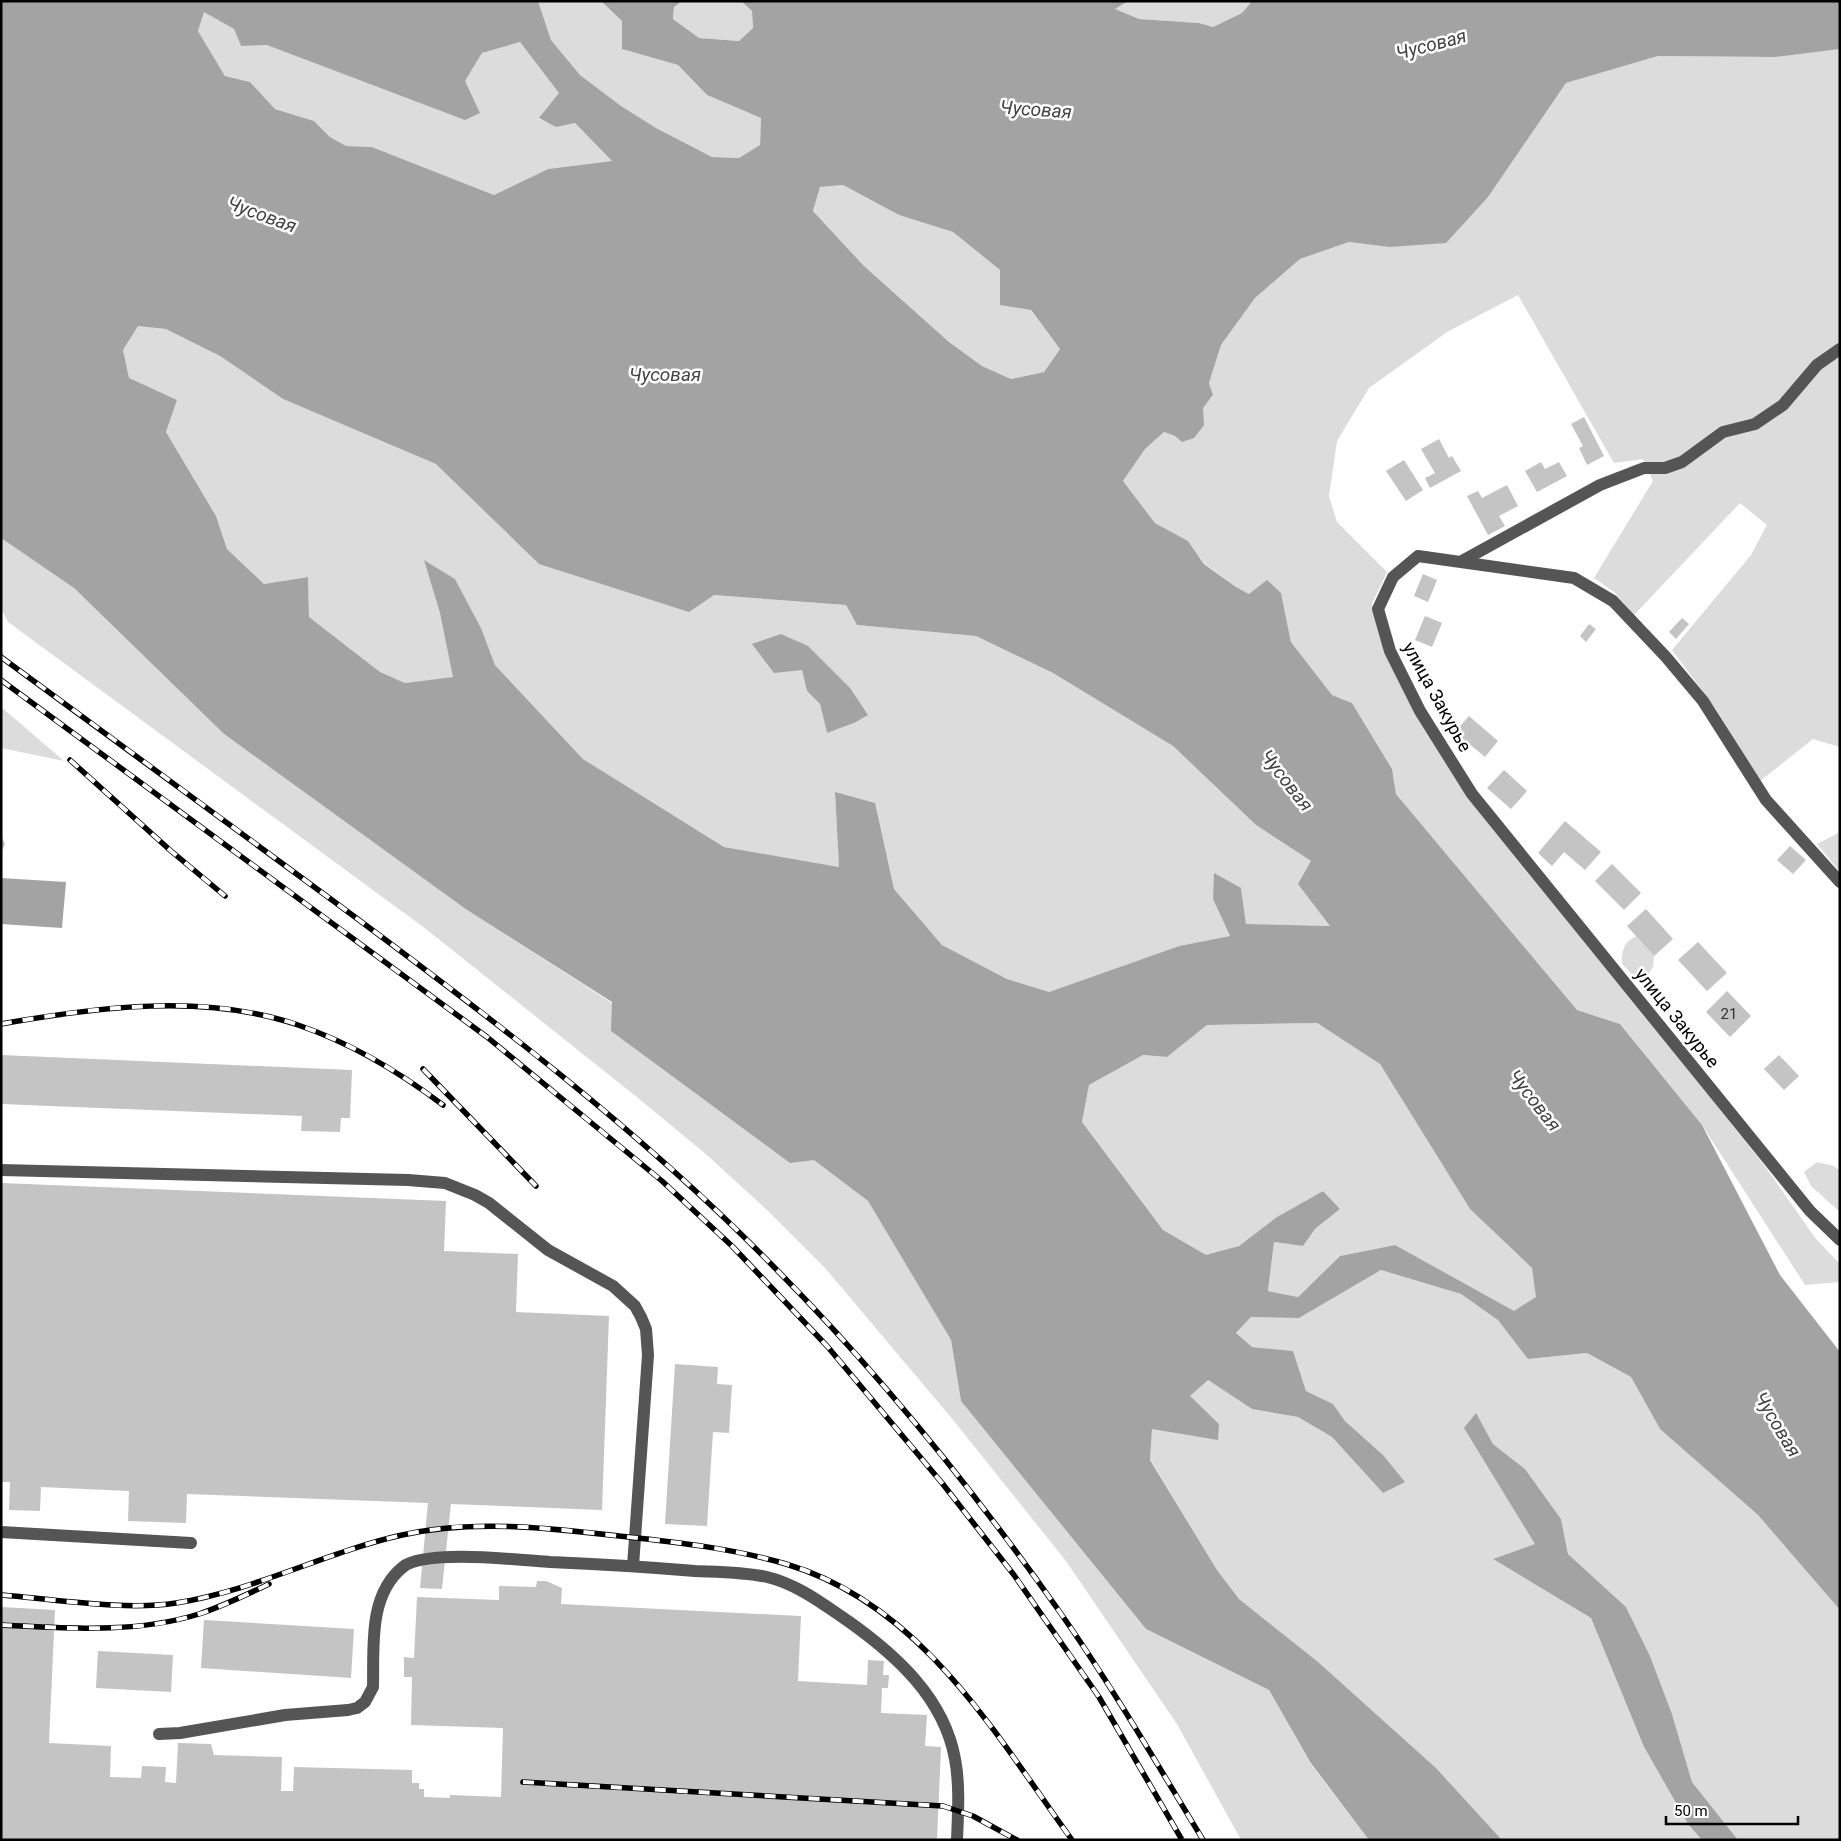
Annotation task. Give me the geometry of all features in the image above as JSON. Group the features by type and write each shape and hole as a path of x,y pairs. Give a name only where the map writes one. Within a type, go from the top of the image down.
{"street":[{"path":"1462,561 1600,484 1644,468 1665,468 1682,462 1723,432 1755,424 1783,405 1818,365 1840,348"},
{"name":"улица Закурье","path":"1840,882 1766,800 1703,701 1666,657 1613,601 1574,578 1418,556 1393,577 1378,609 1390,651 1420,711 1472,794 1810,1211 1840,1240"},
{"path":"1,1170 408,1180 445,1183 460,1188 489,1203 540,1244 613,1286 635,1306 646,1328 648,1355 633,1566"},
{"path":"1,1532 191,1543"},
{"path":"159,1734 180,1733 286,1715 357,1708 370,1695 373,1687 377,1610 389,1584 405,1565 435,1558 477,1558 633,1566 766,1577 786,1583 824,1604 882,1645 923,1689 938,1712 950,1739 956,1760 957,1840"}],"shaded area":[{"path":"538,1 601,1 622,21 622,49 678,65 707,95 761,118 760,145 739,158 712,157 656,128 621,106 580,75 551,40"},
{"path":"682,1 741,1 752,11 753,28 739,41 699,38 673,19 674,7"},
{"path":"1128,1 1252,1 1242,13 1213,27 1199,23 1139,19 1114,9"},
{"path":"204,11 234,29 241,46 267,45 465,81 482,53 520,42 560,94 539,119 556,126 575,123 612,161 548,169 494,195 372,147 346,146 330,137 314,121 275,109 250,82 225,76 198,31"},
{"path":"1840,49 1840,747 1813,739 1760,781 1716,709 1672,650 1751,555 1767,525 1740,503 1634,615 1614,592 1594,578 1653,481 1643,459 1614,463 1518,295 1447,332 1369,388 1337,441 1329,496 1337,522 1387,572 1372,604 1384,647 1459,780 1764,1165 1816,1239 1840,1264 1840,1282 1805,1285 1702,1125 1620,1024 1577,1010 1396,794 1392,769 1352,703 1332,695 1291,642 1281,593 1249,594 1236,587 1204,563 1188,541 1155,523 1123,481 1145,449 1164,432 1175,436 1213,396 1209,383 1221,345 1255,298 1300,259 1349,242 1389,247 1488,197 1566,83 1658,56 1775,57"},
{"path":"843,185 899,215 953,232 1000,270 1060,349 1044,372 1011,379 982,366 949,342 864,266 813,211 820,187"},
{"path":"138,325 166,329 220,356 283,399 437,464 539,564 714,595 846,605 857,625 976,636 1053,673 1173,746 1256,825 1311,861 1331,926 1246,924 1241,888 1213,899 1230,936 1179,946 1049,992 1007,979 942,945 894,889 874,803 835,793 839,867 724,847 583,759 495,665 481,628 455,579 425,561 440,613 454,677 405,683 380,672 309,617 308,577 264,584 227,549 216,516 166,432 177,400 129,379 123,350","holes":["802,670 854,723 827,733 820,704 807,691"]},
{"path":"1,538 74,588 224,734 467,910 612,1003 868,1201 951,1340 961,1401 1146,1629 1269,1690 1310,1763 1369,1840 1241,1840 1177,1724 1066,1561 954,1421 826,1269 768,1211 707,1155 426,929 8,622 1,608"},
{"path":"1,707 64,761 1,748"},
{"path":"1840,832 1840,872 1817,844"},
{"path":"1636,936 1654,956 1653,967 1645,979 1635,977 1622,964 1624,947"},
{"path":"1317,1023 1380,1064 1470,1209 1532,1268 1537,1297 1514,1312 1395,1245 1340,1256 1298,1297 1268,1291 1274,1242 1303,1246 1315,1229 1340,1209 1323,1191 1277,1217 1239,1246 1206,1256 1163,1230 1082,1122 1089,1085 1143,1055 1167,1057 1207,1025"},
{"path":"1817,1162 1834,1166 1840,1171 1840,1212 1811,1186 1804,1172"},
{"path":"1381,1270 1461,1294 1498,1319 1528,1359 1587,1353 1631,1377 1660,1429 1758,1515 1840,1610 1840,1840 1738,1840 1692,1782 1672,1714 1650,1656 1626,1607 1568,1554 1561,1519 1525,1469 1493,1444 1476,1414 1465,1428 1536,1544 1493,1559 1591,1618 1644,1747 1688,1824 1702,1840 1502,1840 1436,1768 1317,1661 1239,1599 1217,1570 1150,1459 1152,1429 1219,1424 1189,1396 1208,1380 1252,1409 1298,1417 1332,1437 1383,1493 1383,1455 1345,1421 1333,1404 1306,1391 1293,1351 1252,1347 1236,1333 1251,1317 1299,1318"}],"water":[{"name":"Чусовая","path":"1,1 538,1 551,40 580,75 621,106 656,128 712,157 739,158 760,145 761,118 707,95 678,65 622,49 622,21 601,1 682,1 674,7 673,19 699,38 739,41 753,28 752,11 741,1 1128,1 1115,9 1139,19 1199,23 1213,27 1242,13 1252,1 1840,1 1840,49 1775,57 1658,56 1566,83 1488,197 1446,243 1389,247 1349,242 1300,259 1255,298 1221,345 1209,383 1213,395 1203,408 1204,425 1194,438 1182,442 1175,436 1164,432 1145,449 1123,481 1155,523 1188,541 1204,564 1236,587 1249,594 1267,580 1281,593 1291,642 1332,695 1352,703 1392,769 1396,794 1577,1010 1620,1024 1702,1125 1780,1275 1840,1352 1840,1610 1758,1515 1660,1429 1631,1377 1587,1353 1528,1359 1498,1320 1461,1294 1381,1270 1299,1318 1251,1317 1236,1333 1252,1347 1293,1351 1306,1391 1333,1404 1345,1421 1383,1455 1405,1482 1383,1493 1332,1437 1298,1417 1252,1409 1208,1380 1190,1396 1219,1424 1218,1440 1152,1429 1150,1460 1217,1570 1239,1599 1317,1661 1436,1768 1502,1840 1369,1840 1310,1762 1269,1690 1146,1629 961,1401 951,1340 868,1201 814,1160 790,1163 611,1031 612,1002 467,910 224,734 74,588 1,538","holes":["204,12 234,29 241,46 267,45 465,120 480,113 465,81 482,53 520,42 559,93 539,118 556,127 575,123 612,161 548,169 494,195 372,147 346,146 330,137 314,121 275,109 250,82 225,76 198,31","843,185 899,215 953,232 1000,270 1000,305 1031,310 1060,349 1044,372 1011,379 982,366 949,342 864,266 813,211 820,187","138,326 166,329 220,356 283,399 436,464 539,564 689,612 714,595 846,605 857,625 976,636 1053,673 1173,746 1256,825 1311,861 1298,884 1330,926 1246,924 1241,888 1214,873 1213,899 1230,936 1179,946 1049,992 1007,979 942,945 894,889 875,803 835,792 839,867 724,847 583,759 495,665 481,628 455,579 424,560 440,613 453,677 405,683 380,672 309,617 308,577 264,584 227,549 216,516 166,432 177,400 129,378 123,350","1317,1023 1380,1064 1470,1209 1532,1268 1536,1297 1514,1311 1395,1245 1340,1256 1298,1297 1268,1291 1274,1242 1303,1246 1315,1229 1340,1209 1323,1191 1277,1217 1239,1246 1206,1255 1163,1230 1082,1122 1089,1085 1143,1055 1167,1057 1207,1025"]},
{"path":"781,634 808,646 850,688 868,715 854,723 827,733 820,704 807,691 802,670 774,673 752,644"},
{"path":"1,878 66,882 62,928 1,924"},
{"path":"1476,1413 1493,1444 1525,1469 1561,1519 1568,1554 1626,1607 1650,1656 1672,1714 1692,1782 1738,1840 1702,1840 1688,1824 1644,1747 1591,1618 1493,1559 1535,1544 1464,1428"}],"building":[{"path":"1584,417 1604,456 1587,465 1579,448 1583,446 1571,424"},
{"path":"1439,439 1449,458 1452,456 1461,471 1430,488 1425,478 1435,473 1421,449"},
{"path":"1404,460 1423,490 1406,501 1386,471"},
{"path":"1541,462 1545,469 1559,462 1567,476 1537,492 1525,471"},
{"path":"1507,485 1518,506 1499,516 1505,526 1488,535 1467,496 1478,491 1482,498"},
{"path":"1423,574 1437,580 1428,602 1414,596"},
{"path":"1425,616 1442,623 1432,647 1415,640"},
{"path":"1682,618 1689,624 1676,639 1669,632"},
{"path":"1589,624 1596,629 1586,642 1580,636"},
{"path":"1469,716 1498,741 1485,757 1455,732"},
{"path":"1504,770 1527,791 1511,809 1487,788"},
{"path":"1565,821 1601,852 1585,870 1564,852 1552,866 1538,853"},
{"path":"1,834 5,844 1,853"},
{"path":"1790,846 1806,860 1793,874 1777,860"},
{"path":"1612,864 1641,893 1624,910 1595,881"},
{"path":"1646,909 1673,939 1654,956 1627,926"},
{"path":"1698,942 1727,973 1707,991 1678,960"},
{"path":"1727,991 1751,1016 1730,1037 1706,1012"},
{"path":"1,1055 352,1070 350,1118 341,1118 340,1132 301,1131 302,1116 1,1104"},
{"path":"1779,1055 1799,1076 1784,1090 1764,1069"},
{"path":"1,1183 446,1201 444,1251 518,1254 516,1312 609,1316 602,1510 451,1504 442,1589 420,1588 428,1503 187,1494 186,1523 128,1521 129,1491 41,1487 40,1511 9,1510 10,1482 1,1482"},
{"path":"675,1364 718,1367 717,1384 732,1385 729,1433 713,1432 707,1526 665,1524"},
{"path":"537,1581 546,1581 562,1588 561,1604 801,1616 798,1681 867,1685 868,1660 884,1661 883,1675 889,1675 888,1688 882,1688 881,1713 927,1715 925,1746 941,1747 937,1840 1,1840 1,1607 55,1610 49,1743 111,1746 110,1777 141,1778 142,1766 166,1767 165,1782 176,1783 178,1743 211,1744 214,1755 282,1757 281,1791 293,1791 294,1767 412,1770 412,1783 419,1783 419,1789 424,1789 424,1797 450,1798 450,1795 501,1797 503,1728 411,1725 412,1677 404,1677 404,1657 414,1658 417,1597 499,1600 499,1586 536,1587"},
{"path":"204,1620 354,1629 351,1678 201,1668"},
{"path":"98,1651 173,1655 171,1692 96,1688"}],"railway":[{"path":"1,657 332,900 560,1074 669,1167 773,1266 886,1388 957,1474 1025,1563 1096,1665 1203,1840"},
{"path":"1,680 487,1037 662,1181 732,1246 827,1346 942,1483 1014,1575 1099,1697 1182,1840"},
{"path":"70,760 171,851 225,896"},
{"path":"1,1024 74,1012 150,1006 226,1009 262,1015 298,1025 337,1040 391,1069 443,1105"},
{"path":"423,1069 536,1186"},
{"path":"1,1595 90,1604 135,1606 176,1603 234,1590 374,1542 429,1530 456,1527 510,1526 565,1530 703,1546 766,1558 834,1583 877,1609 915,1640 950,1676 983,1716 1072,1840"},
{"path":"1,1625 101,1628 150,1625 199,1614 269,1584"},
{"path":"523,1782 943,1806 973,1816 1017,1840"}]}
